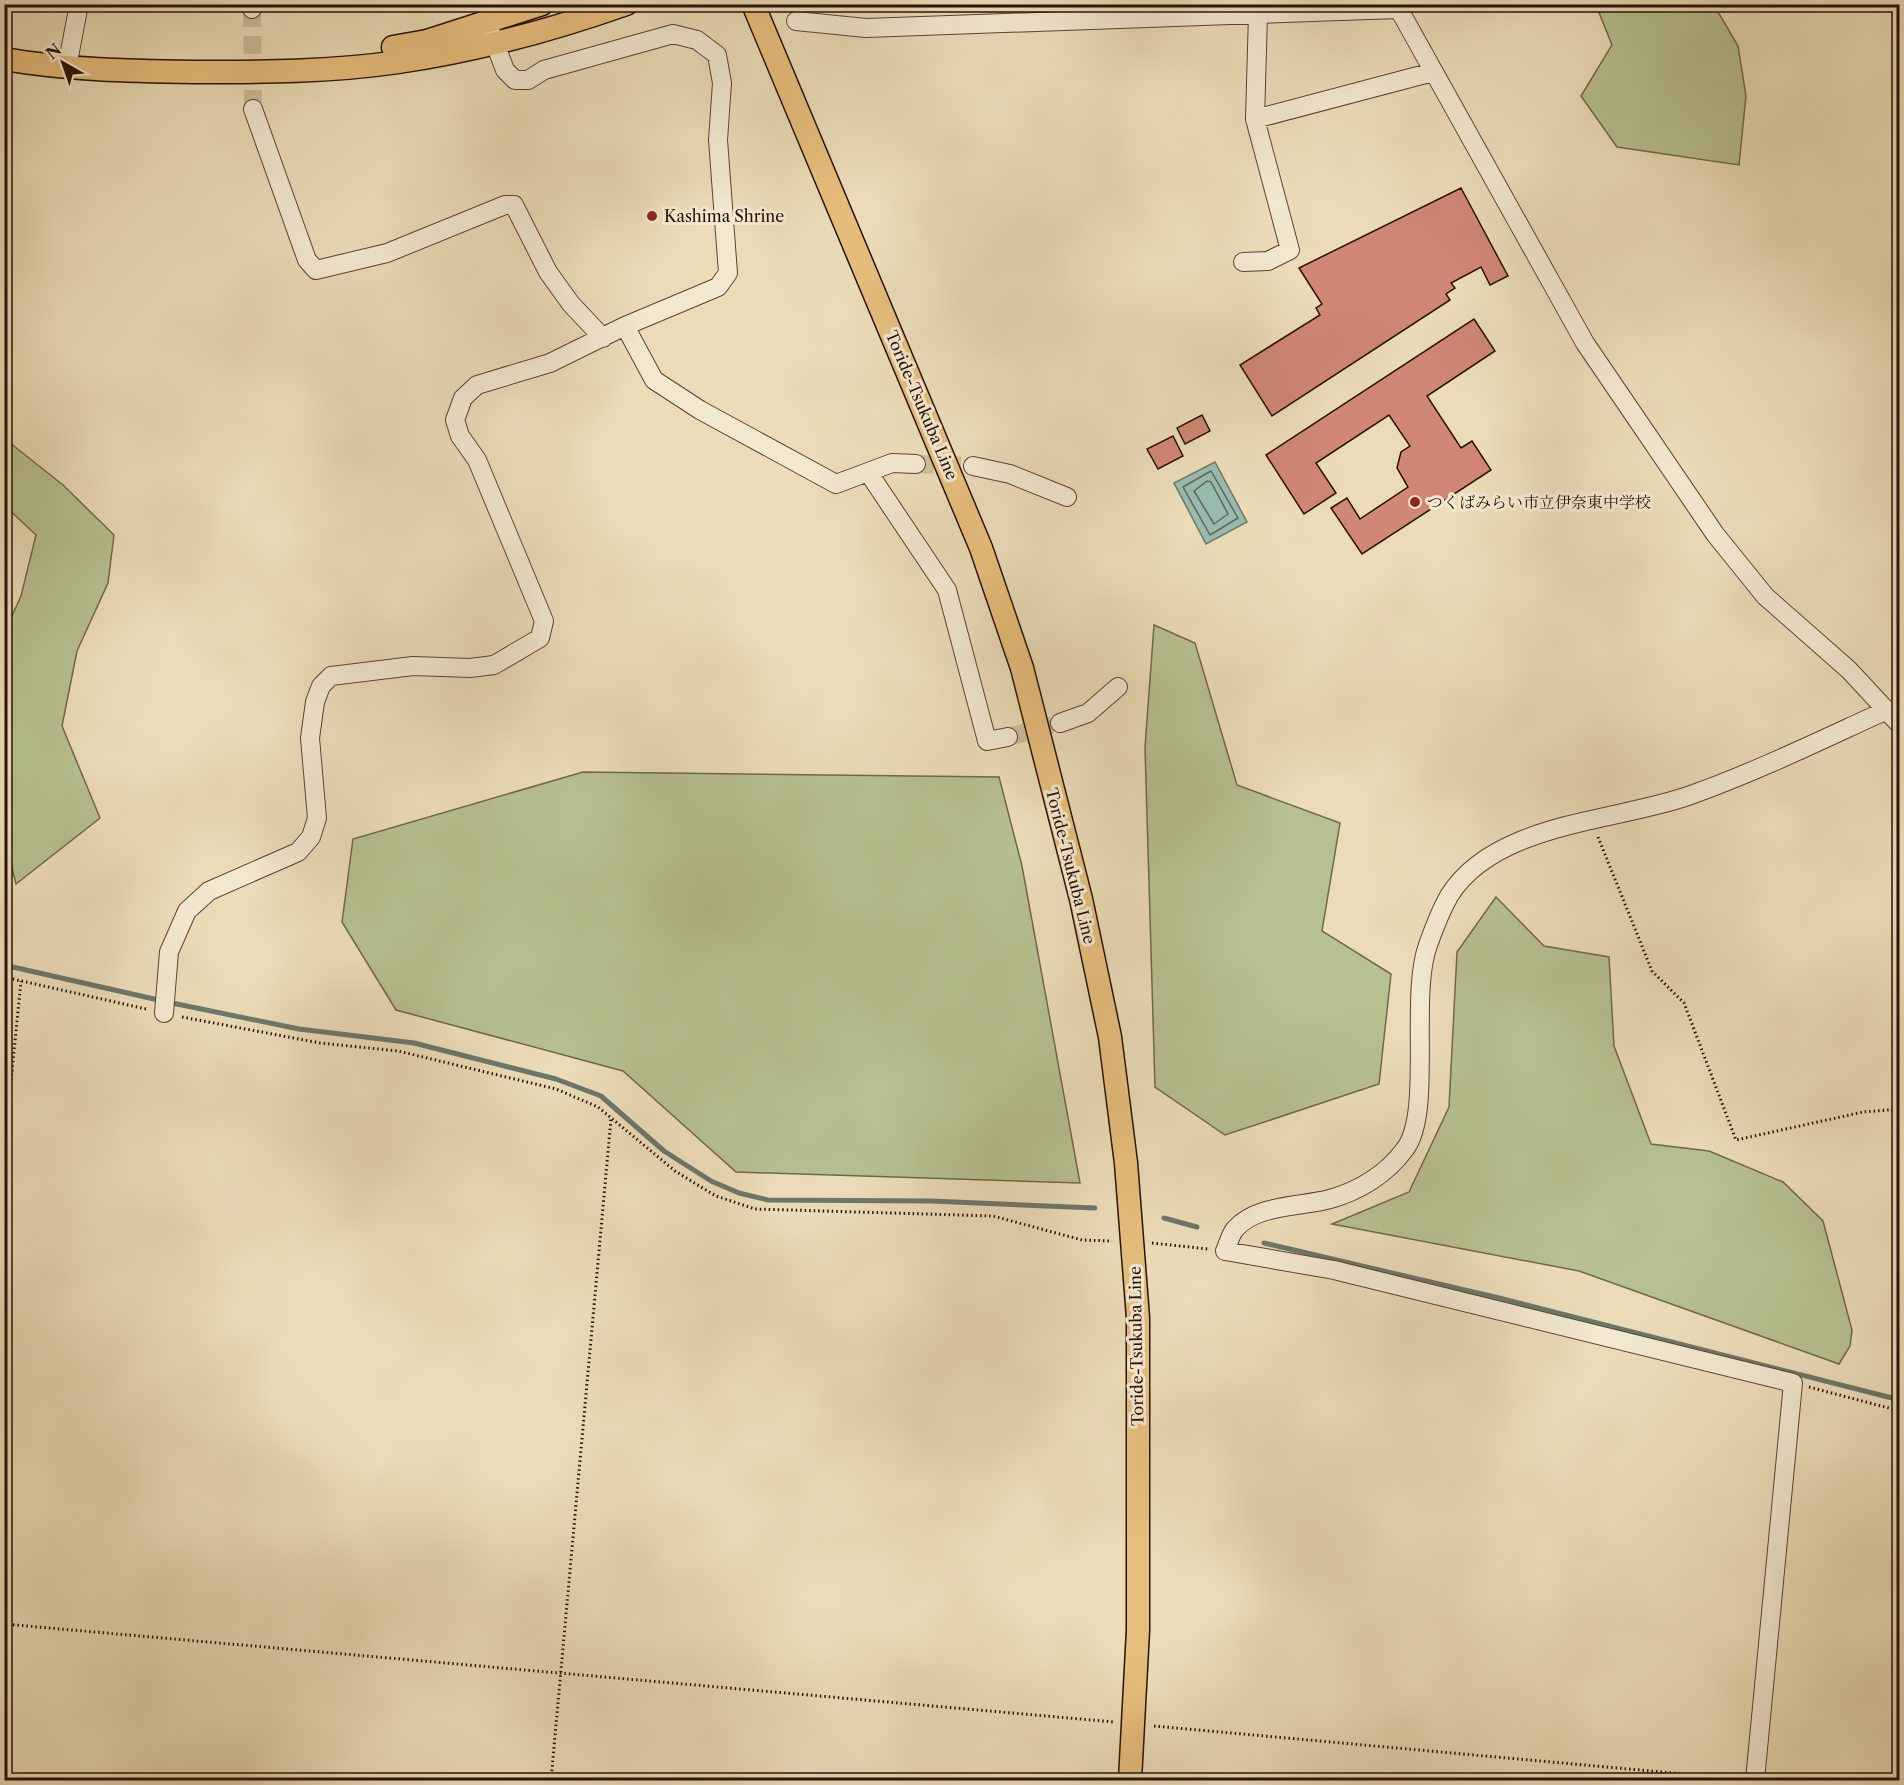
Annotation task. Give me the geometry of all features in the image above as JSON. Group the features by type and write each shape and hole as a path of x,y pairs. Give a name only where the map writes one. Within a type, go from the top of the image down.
{"main road":[{"path":"220,72 334,59 426,41 542,4"},
{"path":"4,59 67,67 220,72 347,68 398,62 496,44 583,12 626,4"},
{"name":"Toride-Tsukuba Line","path":"753,4 981,548 1022,668 1082,899 1110,1037 1126,1163 1138,1318 1138,1630 1130,1780"}],"street":[{"path":"67,67 79,4"},
{"path":"796,21 866,28 1397,7 1585,343 1715,534 1765,596 1849,670 1899,725"},
{"path":"1243,262 1268,261 1290,250 1255,119 1258,14"},
{"path":"164,1013 169,952 187,911 209,891 298,852 311,837 317,818 310,738 315,702 321,686 331,676 412,666 470,668 494,665 540,638 543,621 477,460 460,436 455,420 463,398 477,385 550,363 625,326 718,287 728,273 718,140 722,83 717,55 697,40 673,34 544,70 528,80 515,80 505,70 487,23"},
{"path":"1255,119 1433,72"},
{"path":"253,109 307,260 316,270 387,253 505,205 514,205 548,272 571,304 603,338"},
{"path":"625,326 654,380 700,410 836,484 892,463 916,464"},
{"path":"973,466 1010,474 1066,497"},
{"path":"868,472 947,590 987,741 1008,737"},
{"path":"1060,723 1088,713 1118,687"},
{"path":"1755,1780 1792,1383 1334,1269 1225,1251 1235,1230 1255,1216 1284,1207 1331,1199 1367,1184 1393,1165 1408,1146 1415,1123 1422,974 1429,942 1450,895 1474,868 1503,848 1536,834 1592,822 1696,793 1887,710"}],"path":[{"path":"1592,822 1652,971 1684,1003 1736,1140 1863,1112 1899,1108"},
{"path":"4,977 279,1036 398,1051 556,1089 584,1099 682,1175 716,1196 755,1209 993,1216 1082,1240 1225,1251"},
{"path":"4,1152 21,981"},
{"path":"551,1780 611,1119"},
{"path":"1792,1383 1899,1411"},
{"path":"4,1624 1755,1780"}],"green space":[{"path":"1596,5 1714,5 1738,46 1746,96 1739,165 1617,147 1581,96 1612,45"},
{"path":"5,439 63,485 114,535 108,583 77,651 62,726 100,818 16,884 5,839 5,631 21,596 36,535 5,506"},
{"path":"1154,625 1195,643 1237,785 1340,823 1322,931 1391,974 1379,1084 1225,1135 1155,1087 1145,747"},
{"path":"583,772 999,777 1022,866 1080,1183 736,1172 623,1071 396,1010 342,922 353,839"},
{"path":"1496,897 1544,946 1609,957 1614,1046 1651,1144 1709,1151 1783,1182 1823,1221 1852,1330 1850,1346 1839,1364 1579,1271 1332,1224 1409,1192 1449,1107 1457,952"}],"water":[{"path":"1215,462 1247,522 1206,544 1174,483"}],"building":[{"path":"1461,188 1508,276 1490,285 1481,267 1451,283 1455,288 1446,294 1450,300 1272,416 1240,365 1320,315 1316,308 1322,304 1299,268"},
{"path":"1474,319 1495,351 1427,396 1461,448 1472,441 1491,470 1362,554 1331,508 1347,498 1360,519 1408,487 1397,468 1401,452 1410,446 1389,415 1316,463 1336,493 1304,514 1266,455"},
{"path":"1202,415 1210,431 1185,444 1177,428"},
{"path":"1173,436 1183,456 1158,469 1147,449"}],"waterway":[{"path":"4,965 154,999"},
{"path":"172,1003 299,1029 414,1043 556,1079 601,1096 664,1151 711,1181 739,1193 768,1200 931,1201 1095,1208"},
{"path":"1164,1218 1197,1227"},
{"path":"1264,1243 1499,1298 1900,1400"}],"tunnel":[{"path":"252,9 253,109"},
{"path":"916,464 973,466"},
{"path":"1008,737 1060,723"}],"place":[{"name":"Kashima Shrine","path":"652,216"},
{"name":"つくばみらい市立伊奈東中学校","path":"1415,502"}]}
